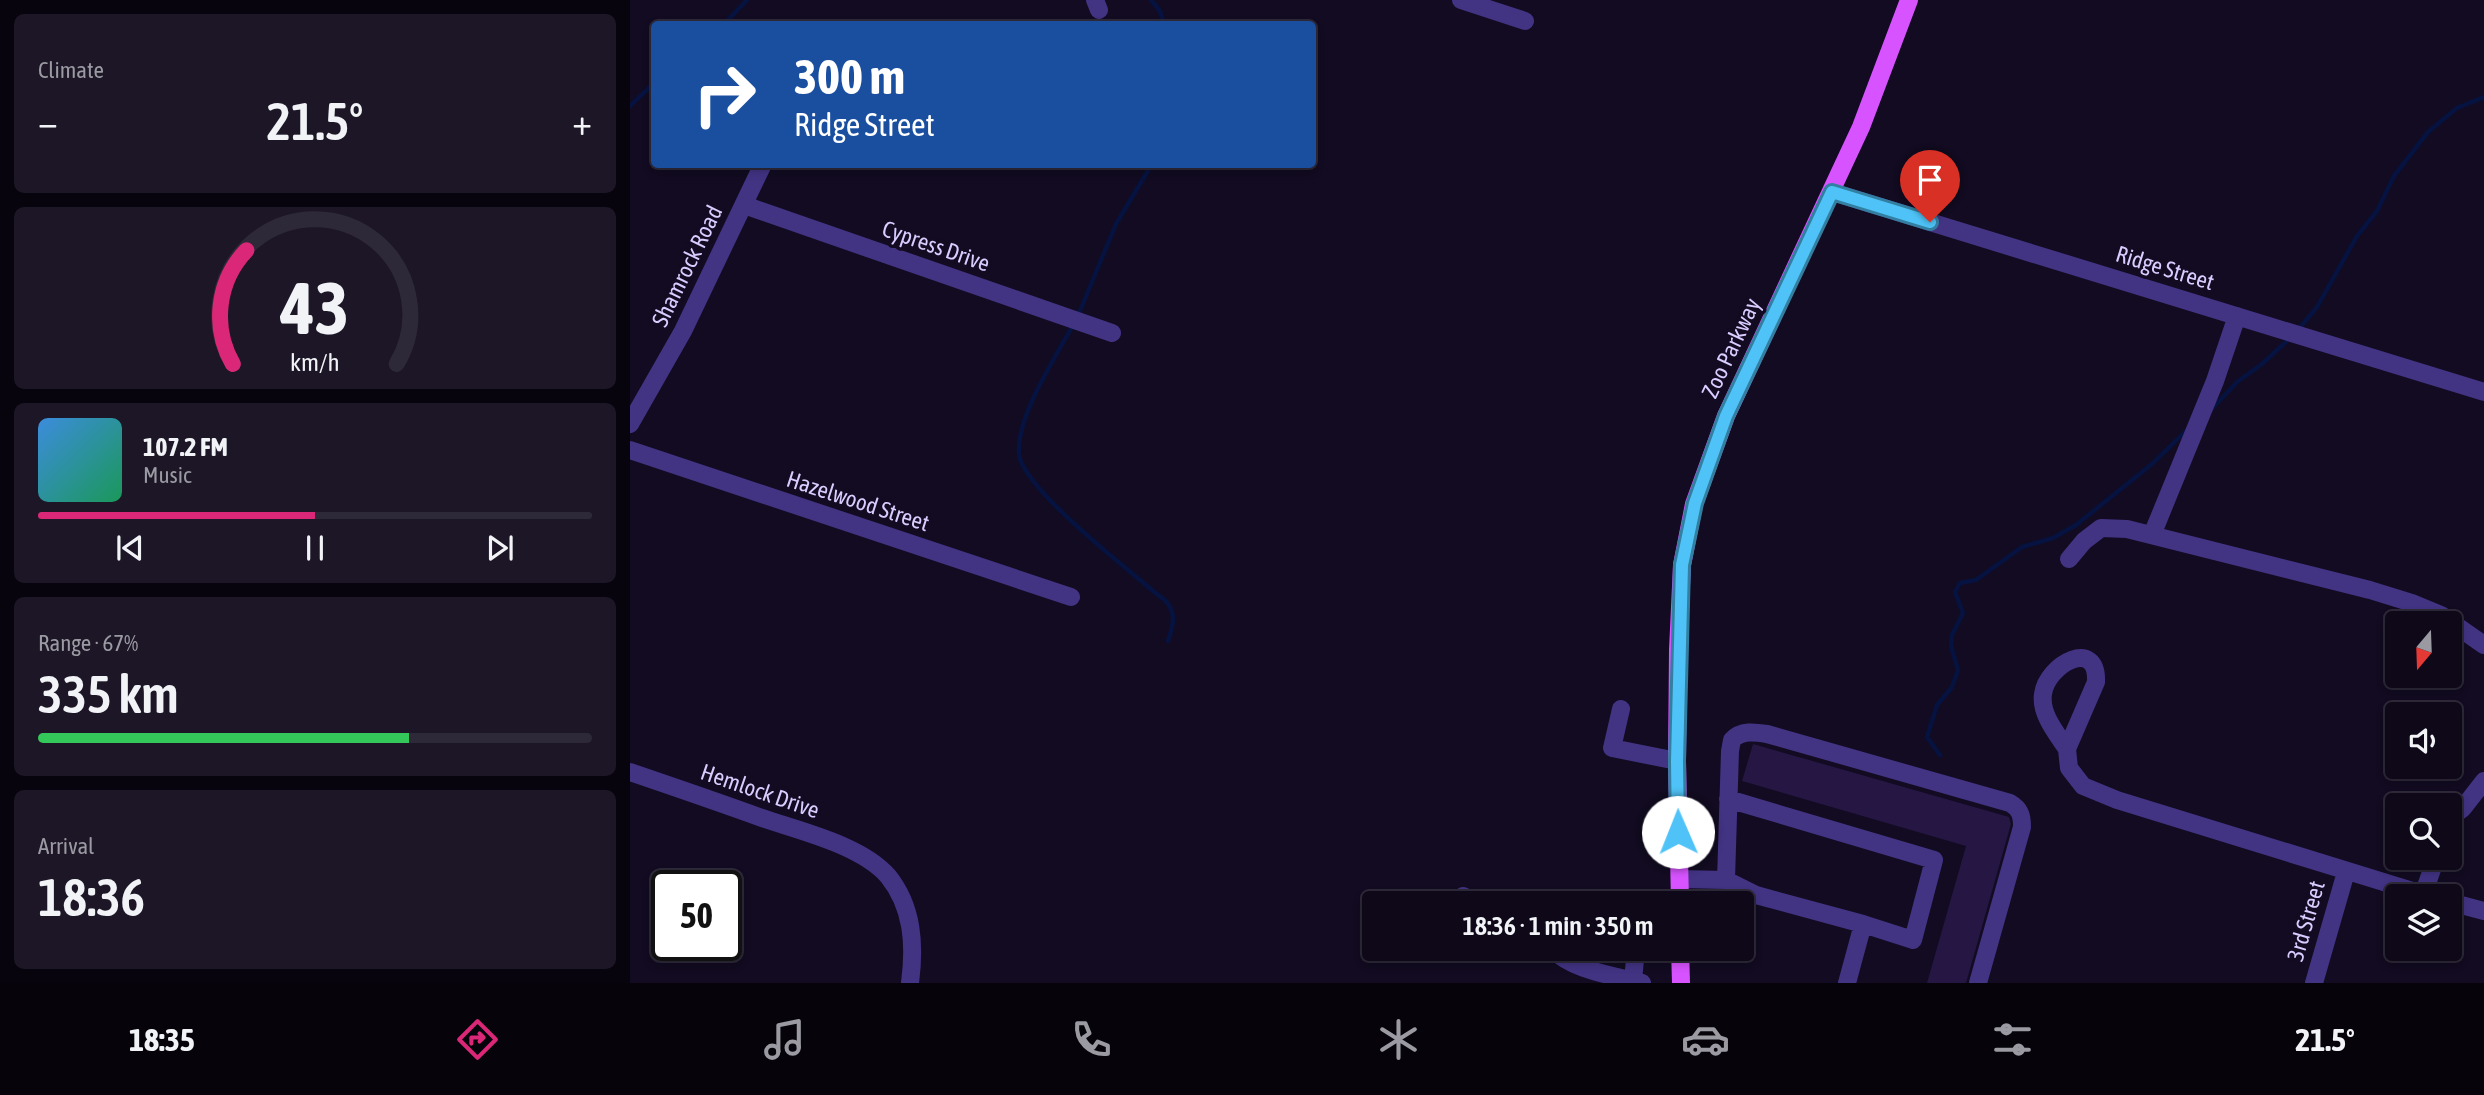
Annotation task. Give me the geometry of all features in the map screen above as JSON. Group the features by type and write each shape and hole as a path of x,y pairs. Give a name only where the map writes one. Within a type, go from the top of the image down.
{"main road":[{"name":"Zoo Parkway","path":"1680,891 1677,761 1682,565 1695,503 1726,416 1861,127 1909,0"},
{"path":"1680,961 1681,983"}],"street":[{"path":"1461,0 1525,21"},
{"name":"Shamrock Road","path":"630,424 683,331 761,168"},
{"name":"Ridge Street","path":"1832,192 2484,392"},
{"name":"Cypress Drive","path":"744,205 1112,333"},
{"path":"2152,535 2215,381 2237,316"},
{"name":"Hazelwood Street","path":"630,450 1071,597"},
{"path":"2069,559 2084,541 2101,528 2127,529 2412,603 2441,615 2484,645"},
{"path":"2067,749 2096,682 2096,671 2090,661 2079,657 2062,663 2051,675 2042,695 2048,721 2067,749 2069,768 2083,786 2117,800 2388,884"},
{"path":"1622,709 1612,748 1677,761"},
{"path":"1726,880 1732,740 1742,733 1754,732 2010,803 2019,808 2022,827 1978,983"},
{"name":"Hemlock Drive","path":"630,772 860,854 887,876 906,907 913,938 910,983"},
{"path":"2462,809 2484,781"},
{"path":"1680,879 1726,880 1756,895 1913,940 1934,860 1728,799"},
{"name":"3rd Street","path":"2314,983 2346,872"},
{"path":"2462,905 2484,911"},
{"path":"1847,983 1863,924"},
{"path":"1569,961 1638,982 1637,961"}],"building":[{"path":"1753,744 2009,817 2011,824 1966,983 1927,983 1966,846 1742,781"}],"waterway":[{"path":"727,21 747,0"},
{"path":"1151,0 1160,11 1163,21"},
{"path":"630,106 651,86"},
{"path":"2298,330 2317,307 2357,236 2377,211 2394,176 2428,132 2457,108 2484,97"},
{"path":"1077,318 1116,224 1150,168"},
{"path":"1073,325 1030,406 1020,439 1019,454 1025,469 1057,507 1169,604 1173,621 1168,641"},
{"path":"2209,412 2237,382 2262,364 2290,338"},
{"path":"1940,755 1927,737 1937,705 1952,687 1958,670 1951,646 1952,635 1963,613 1955,592 1960,583 1976,580 2022,547 2053,538 2076,525 2152,464 2188,429"}],"route":[{"path":"1678,832 1678,650 1682,565 1695,503 1726,416 1832,192 1930,222"}]}
